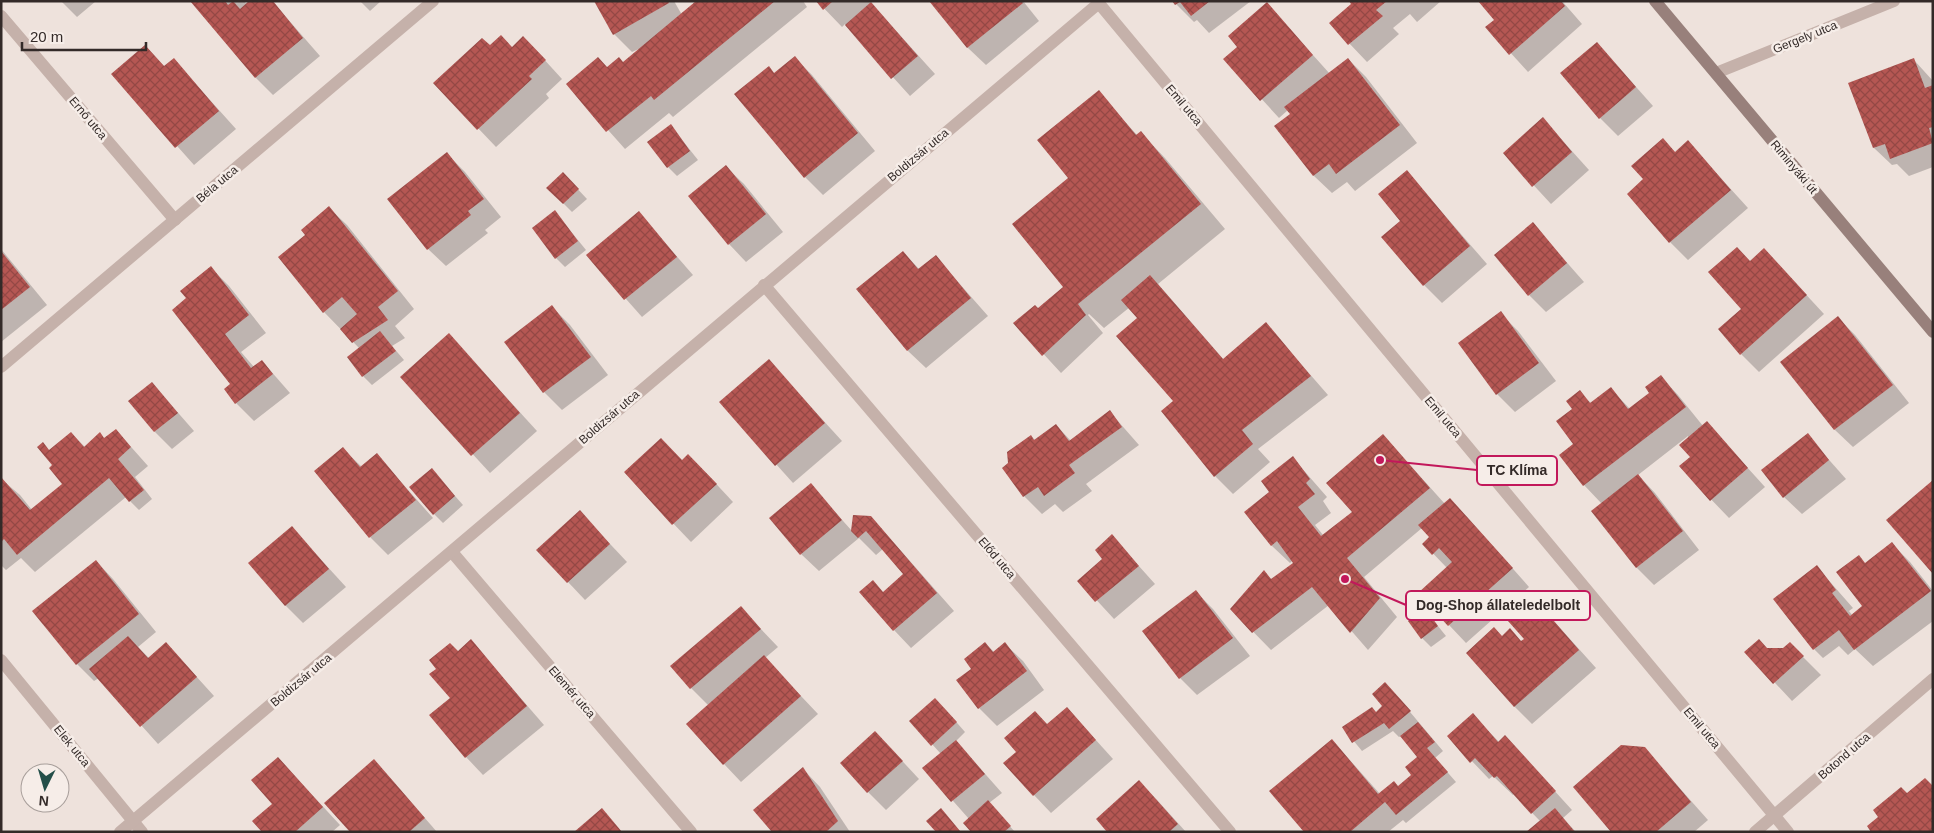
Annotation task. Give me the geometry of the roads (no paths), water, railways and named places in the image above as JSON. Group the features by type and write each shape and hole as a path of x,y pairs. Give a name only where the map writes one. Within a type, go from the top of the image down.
{"main road":[{"name":"Riminyáki út","path":"1655,1 1933,332"}],"street":[{"name":"Béla utca","path":"1,367 433,1"},
{"name":"Gergely utca","path":"1716,73 1894,1"},
{"name":"Boldizsár utca","path":"120,832 1098,2"},
{"name":"Emil utca","path":"1098,2 1788,832"},
{"name":"Ernő utca","path":"1,16 175,220"},
{"name":"Előd utca","path":"764,284 1230,832"},
{"name":"Elemér utca","path":"452,552 691,832"},
{"name":"Elek utca","path":"1,660 142,832"},
{"name":"Botond utca","path":"1755,832 1933,679"}],"place":[{"name":"TC Klíma","path":"1380,460"},
{"name":"Dog-Shop állateledelbolt","path":"1345,579"}]}
